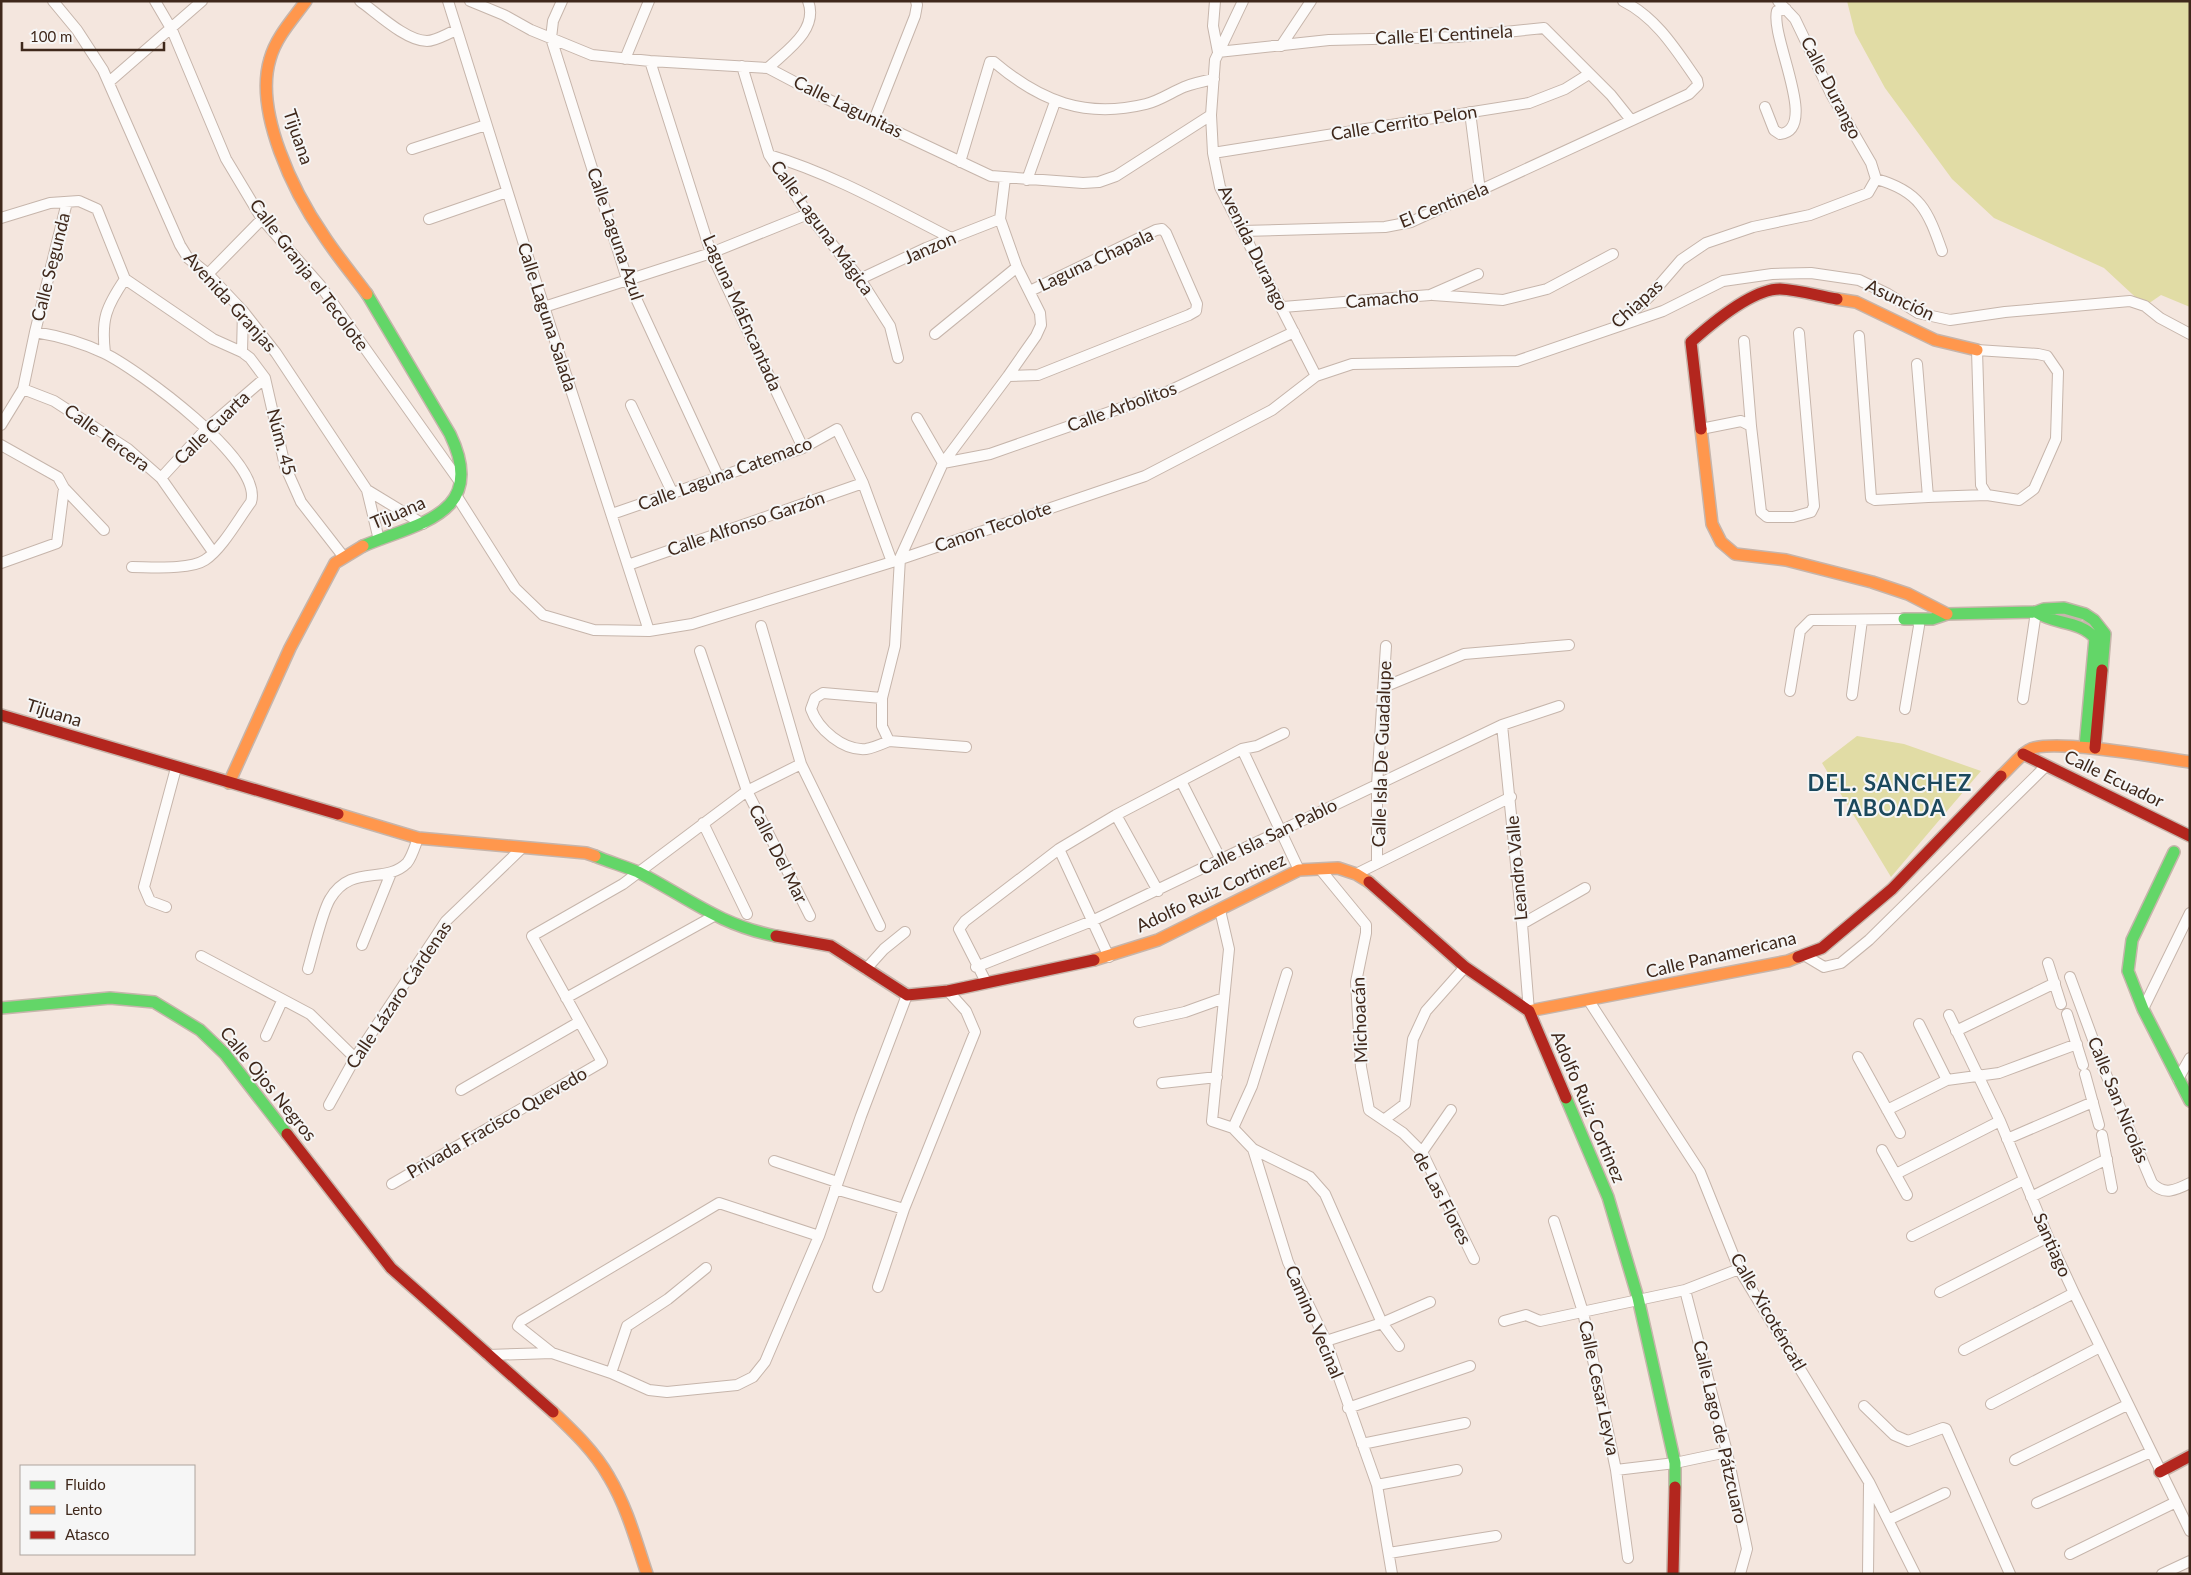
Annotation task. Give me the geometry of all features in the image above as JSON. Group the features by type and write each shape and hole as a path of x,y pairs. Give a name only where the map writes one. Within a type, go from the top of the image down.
{"street":[{"name":"Avenida Granjas","path":"53,1 77,30 109,82 180,246 188,258 208,274 243,311 276,353 367,490 380,540"},
{"name":"Calle Granja el Tecolote","path":"155,1 172,30 226,159 262,219 320,285 460,482"},
{"path":"109,82 172,30 202,1"},
{"name":"Tijuana","path":"1,715 229,783 290,648 335,563 343,556 422,524 442,512 456,495 460,482 459,457 444,425 376,309 316,225 303,200 277,136 267,98 268,65 276,44 306,1"},
{"path":"360,1 406,34 418,40 429,41 457,30"},
{"name":"Calle Laguna Salada","path":"448,1 507,192 649,631"},
{"name":"Calle Lagunitas","path":"470,1 485,4 551,38 592,55 650,61 768,68 825,98 991,176 1027,180 1099,182 1116,176 1211,115"},
{"path":"551,38 553,21 562,1"},
{"path":"625,59 649,1"},
{"path":"768,68 805,31 811,18 808,1"},
{"path":"1215,1 1213,26 1218,52"},
{"name":"Avenida Durango","path":"1243,1 1215,60 1211,115 1214,153 1220,187 1283,307 1316,376"},
{"path":"1281,46 1311,1"},
{"name":"El Centinela","path":"1242,231 1398,226 1454,204 1689,94 1698,85 1697,80 1667,37 1646,16 1622,1"},
{"path":"874,120 917,3"},
{"path":"1765,107 1774,130 1780,134 1787,133 1793,127 1796,110 1794,94 1775,19 1777,11 1784,4"},
{"name":"Calle Durango","path":"1784,4 1795,19 1831,94 1870,163 1876,179"},
{"name":"Calle El Centinela","path":"1218,52 1329,40 1457,37 1544,28 1612,95 1631,120"},
{"name":"Calle Laguna Azul","path":"551,38 627,279 719,478"},
{"name":"Laguna MáEncantada","path":"650,61 711,253 803,448"},
{"path":"960,162 989,63 994,62 1018,83 1055,102 1110,110 1147,104 1186,86 1214,79"},
{"name":"Calle Laguna Mágica","path":"742,66 769,155 808,214 860,279 890,326 898,358"},
{"name":"Calle Cerrito Pelon","path":"1214,153 1470,112 1545,98 1589,74"},
{"path":"1027,180 1055,102"},
{"path":"1470,112 1480,191"},
{"path":"412,148 486,125"},
{"path":"769,155 798,164 832,179 950,238"},
{"path":"896,560 943,464 1008,376 1036,336 1041,325 1040,313 1017,267 1000,218 1005,178"},
{"path":"1876,179 1892,183 1920,203 1932,220 1942,251"},
{"name":"Chiapas","path":"1316,376 1352,364 1518,361 1612,329 1649,297 1681,260 1706,243 1753,227 1818,212 1868,193 1876,179"},
{"path":"430,219 507,192"},
{"path":"1,218 36,205 79,201 97,209 124,279 213,338 242,352 243,311"},
{"name":"Calle Segunda","path":"1,425 23,390 35,332 67,202"},
{"path":"544,307 711,253 808,214"},
{"name":"Janzon","path":"860,279 950,238 1000,218"},
{"path":"208,274 262,219"},
{"name":"Laguna Chapala","path":"1008,376 1038,375 1189,315 1196,310 1197,304 1166,233 1162,229 1156,230 1030,291"},
{"path":"1430,295 1503,300 1547,289 1613,254"},
{"path":"934,334 1017,267"},
{"name":"Asunción","path":"1612,329 1663,311 1723,281 1772,274 1810,273 1859,280 1888,294 1918,313 1942,320 1958,320 2005,312 2130,301 2145,306 2160,318 2190,334"},
{"name":"Camacho","path":"1283,307 1430,295 1478,274"},
{"path":"105,353 102,330 104,316 124,279"},
{"path":"1859,336 1870,498 1875,500 1928,496 1987,495 2019,500 2034,489 2056,439 2058,372 2047,356 1977,350 1935,340 1856,302 1779,289 1764,292 1718,316 1692,342 1712,524 1721,542 1735,554 1786,560 1872,582 1908,594 1947,614 2036,612 2042,618 2077,624 2089,629 2100,636 2090,747"},
{"name":"Calle Segunda","path":"35,332 68,338 105,353 156,387 207,428 224,446 254,493 251,502 213,552"},
{"name":"Calle Arbolitos","path":"943,464 990,454 1167,392 1294,332"},
{"path":"1744,341 1761,512 1767,517 1793,517 1811,512 1814,506 1799,333"},
{"path":"1977,350 1981,485 1987,495"},
{"name":"Núm. 45","path":"242,352 250,358 265,378 285,466 301,502 343,556"},
{"path":"1917,364 1928,496"},
{"name":"Canon Tecolote","path":"649,631 692,624 896,560 1145,476 1272,410 1316,376"},
{"name":"Calle Cuarta","path":"161,478 207,428 265,378"},
{"name":"Calle Tercera","path":"23,390 54,401 128,449 161,478 213,552"},
{"path":"630,405 673,494"},
{"path":"917,418 943,464"},
{"path":"1701,429 1741,421 1751,426"},
{"name":"Calle Laguna Catemaco","path":"612,514 803,448 821,440 835,429 838,430 863,483"},
{"path":"1,445 58,477 64,488 104,530"},
{"path":"863,483 896,560 896,646 882,698 882,726 889,741"},
{"name":"Calle Alfonso Garzón","path":"628,565 863,483"},
{"path":"1,562 57,543 64,488"},
{"name":"Avenida Granjas","path":"367,490 422,524"},
{"path":"456,495 515,588 543,615 594,630 649,631"},
{"path":"132,567 191,565 205,561 213,552"},
{"path":"2023,699 2036,612"},
{"path":"1790,691 1800,631 1811,620 1942,618 1947,614"},
{"path":"1905,709 1919,626 1918,619"},
{"path":"1852,695 1862,620"},
{"path":"761,626 801,764 880,926"},
{"path":"1384,687 1464,654 1569,645"},
{"name":"Calle Isla De Guadalupe","path":"1377,862 1377,785 1386,646"},
{"name":"Calle Del Mar","path":"700,651 747,791 810,916"},
{"path":"882,698 823,693 815,698 811,709 820,725 840,743 854,748 867,748 889,741 966,747"},
{"name":"Calle Isla San Pablo","path":"976,967 1092,921 1158,891 1281,829 1502,725 1559,706"},
{"name":"Leandro Valle","path":"1502,725 1522,924 1528,1011"},
{"path":"986,982 976,967 960,929 964,921 1059,849 1116,815 1242,749 1257,746 1284,733"},
{"path":"2023,754 2037,747 2090,747 2190,762"},
{"path":"1242,749 1299,870"},
{"name":"Calle Ecuador","path":"2023,754 2190,836"},
{"name":"Calle Panamericana","path":"1528,1011 1589,1001 1788,961 1822,948 1892,888 2023,754"},
{"path":"461,1090 580,1022 532,936 623,884 747,791 801,764"},
{"path":"1804,955 1824,967 1841,963 1869,940 2046,766"},
{"path":"166,907 150,901 144,887 176,768"},
{"path":"1181,781 1220,860"},
{"path":"229,783 418,838 521,849 586,853 637,872 714,916 749,932 831,946 907,995 819,1236 765,1362 753,1376 736,1385 667,1392 649,1390 611,1373 552,1353 518,1326 521,1322 719,1203 819,1236"},
{"path":"1356,874 1510,797"},
{"path":"1116,815 1158,891"},
{"path":"703,823 747,914"},
{"path":"308,969 329,899 344,882 365,874 391,873 408,862 418,838"},
{"name":"Calle Lázaro Cárdenas","path":"329,1105 355,1058 446,921 521,849"},
{"path":"1059,849 1109,957"},
{"path":"2174,852 2132,940 2128,971 2143,1009 2190,1101"},
{"name":"Adolfo Ruiz Cortinez","path":"907,995 948,991 1109,957 1158,940 1299,870 1338,868 1356,874 1374,885 1465,967 1528,1011 1608,1197 1638,1298 1674,1464 1673,1574"},
{"name":"Michoacán","path":"1320,869 1366,925 1356,982 1361,1067 1369,1110 1385,1119"},
{"path":"362,945 391,873"},
{"path":"1522,924 1585,888"},
{"path":"1162,1083 1217,1078 1228,949 1220,910"},
{"path":"2143,1009 2187,927 2190,913"},
{"path":"566,998 714,916"},
{"path":"866,968 884,949 905,932"},
{"path":"201,956 282,1001 310,1014 355,1058"},
{"path":"2048,962 2061,1004"},
{"path":"1385,1119 1405,1104 1413,1039 1426,1011 1465,967"},
{"path":"1232,1128 1252,1086 1288,973"},
{"name":"Calle San Nicolás","path":"2070,977 2105,1072 2152,1183 2161,1190 2171,1192 2190,1183"},
{"path":"1956,1031 2055,983"},
{"path":"878,1288 904,1209 975,1032 966,1011 948,991"},
{"name":"Calle Ojos Negros","path":"1,1008 110,998 154,1002 200,1030 225,1054 391,1268 488,1355 528,1388 583,1441 609,1476 628,1515 647,1574"},
{"path":"1139,1022 1185,1012 1224,998"},
{"path":"266,1036 282,1001"},
{"name":"Calle Xicoténcatl","path":"1589,1001 1700,1172 1739,1268 1869,1482 1914,1574"},
{"path":"2067,1014 2093,1102 2112,1188"},
{"name":"Santiago","path":"1949,1016 2000,1121 2048,1237 2074,1293 2190,1531"},
{"name":"Privada Fracisco Quevedo","path":"392,1184 602,1062 580,1022"},
{"path":"1919,1024 1947,1080"},
{"path":"1887,1110 1947,1080 1978,1078 1999,1073 2077,1044"},
{"path":"1858,1057 1900,1133"},
{"path":"2178,1079 2190,1058"},
{"name":"Camino Vecinal","path":"1217,1078 1212,1121 1232,1128 1253,1149 1288,1262 1326,1341 1348,1408 1377,1485 1392,1574"},
{"path":"2007,1139 2093,1102"},
{"path":"1422,1152 1451,1110"},
{"name":"de Las Flores","path":"1385,1119 1422,1152 1474,1258"},
{"path":"1896,1174 2000,1121"},
{"path":"1253,1149 1310,1177 1325,1194 1382,1323 1399,1346"},
{"path":"1882,1150 1907,1195"},
{"path":"2031,1197 2107,1159"},
{"path":"774,1161 836,1186 904,1209"},
{"path":"1912,1236 2024,1180"},
{"name":"Calle Cesar Leyva","path":"1554,1221 1583,1312 1616,1470 1628,1558"},
{"path":"1940,1292 2048,1237"},
{"path":"611,1373 627,1326 668,1299 706,1268"},
{"path":"1504,1321 1526,1315 1540,1321 1638,1298 1685,1290 1739,1268"},
{"name":"Calle Lago de Pátzcuaro","path":"1685,1290 1727,1452 1747,1549 1740,1574"},
{"path":"1964,1350 2074,1293"},
{"path":"1326,1341 1382,1323 1430,1302"},
{"path":"1991,1404 2100,1347"},
{"path":"488,1355 552,1353"},
{"path":"1348,1408 1470,1366"},
{"path":"2014,1460 2127,1405"},
{"path":"1864,1406 1894,1435 1908,1441 1943,1428 1946,1429 2010,1574"},
{"path":"1362,1444 1465,1423"},
{"path":"1616,1470 1674,1464 1727,1452"},
{"path":"2037,1503 2151,1452"},
{"path":"2160,1472 2190,1456"},
{"path":"1377,1485 1457,1470"},
{"path":"1868,1574 1869,1482"},
{"path":"1888,1520 1945,1493"},
{"path":"2070,1554 2176,1502"},
{"path":"1389,1553 1496,1536"},
{"path":"2162,1574 2190,1561"}],"shaded area":[{"path":"1847,1 2190,1 2190,307 2161,295 2145,306 2104,268 1994,218 1952,179 1885,88 1855,33"},
{"path":"1857,736 1904,744 1981,771 1891,877 1822,763"}],"traffic: fast":[{"path":"363,546 425,522 441,512 454,499 460,482 460,461 450,434 367,294"},
{"path":"1904,619 1932,619 1947,614 2036,612 2044,609 2064,608 2085,614 2094,620 2105,634 2102,670"},
{"path":"2036,612 2051,619 2082,628 2095,638 2085,747"},
{"path":"2174,852 2132,940 2128,971 2143,1009 2190,1101"},
{"path":"595,856 638,872 720,918 776,936"},
{"path":"1,1008 110,998 154,1002 200,1030 225,1054 287,1134"},
{"path":"1566,1098 1608,1197 1638,1298 1675,1463 1675,1487"}],"traffic: slow":[{"path":"306,1 290,21 273,51 266,80 267,103 280,151 301,198 329,243 367,294"},
{"path":"1837,299 1856,302 1935,340 1977,350"},
{"path":"1701,429 1712,524 1721,542 1735,554 1786,560 1872,582 1908,594 1947,614"},
{"path":"229,783 290,648 335,563 363,546"},
{"path":"2001,776 2029,750 2041,747 2081,747 2190,762"},
{"path":"338,814 418,838 586,853 595,856"},
{"path":"1094,960 1158,940 1299,870 1338,868 1356,874 1369,882"},
{"path":"1529,1011 1788,961 1798,957"},
{"path":"553,1412 591,1451 609,1477 626,1512 647,1574"}],"traffic: jam":[{"path":"1701,429 1691,342 1732,309 1757,295 1769,291 1780,289 1837,299"},
{"path":"2095,748 2102,670"},
{"path":"1,715 338,814"},
{"path":"2023,754 2190,836"},
{"path":"1798,957 1822,948 1892,889 2001,776"},
{"path":"1369,882 1465,967 1529,1011 1566,1098"},
{"path":"776,936 831,946 907,995 948,991 1094,960"},
{"path":"287,1134 391,1268 553,1412"},
{"path":"2160,1472 2190,1456"},
{"path":"1673,1574 1675,1487"}],"district":[{"name":"DEL. SANCHEZ TABOADA","path":"1890,796"}]}
